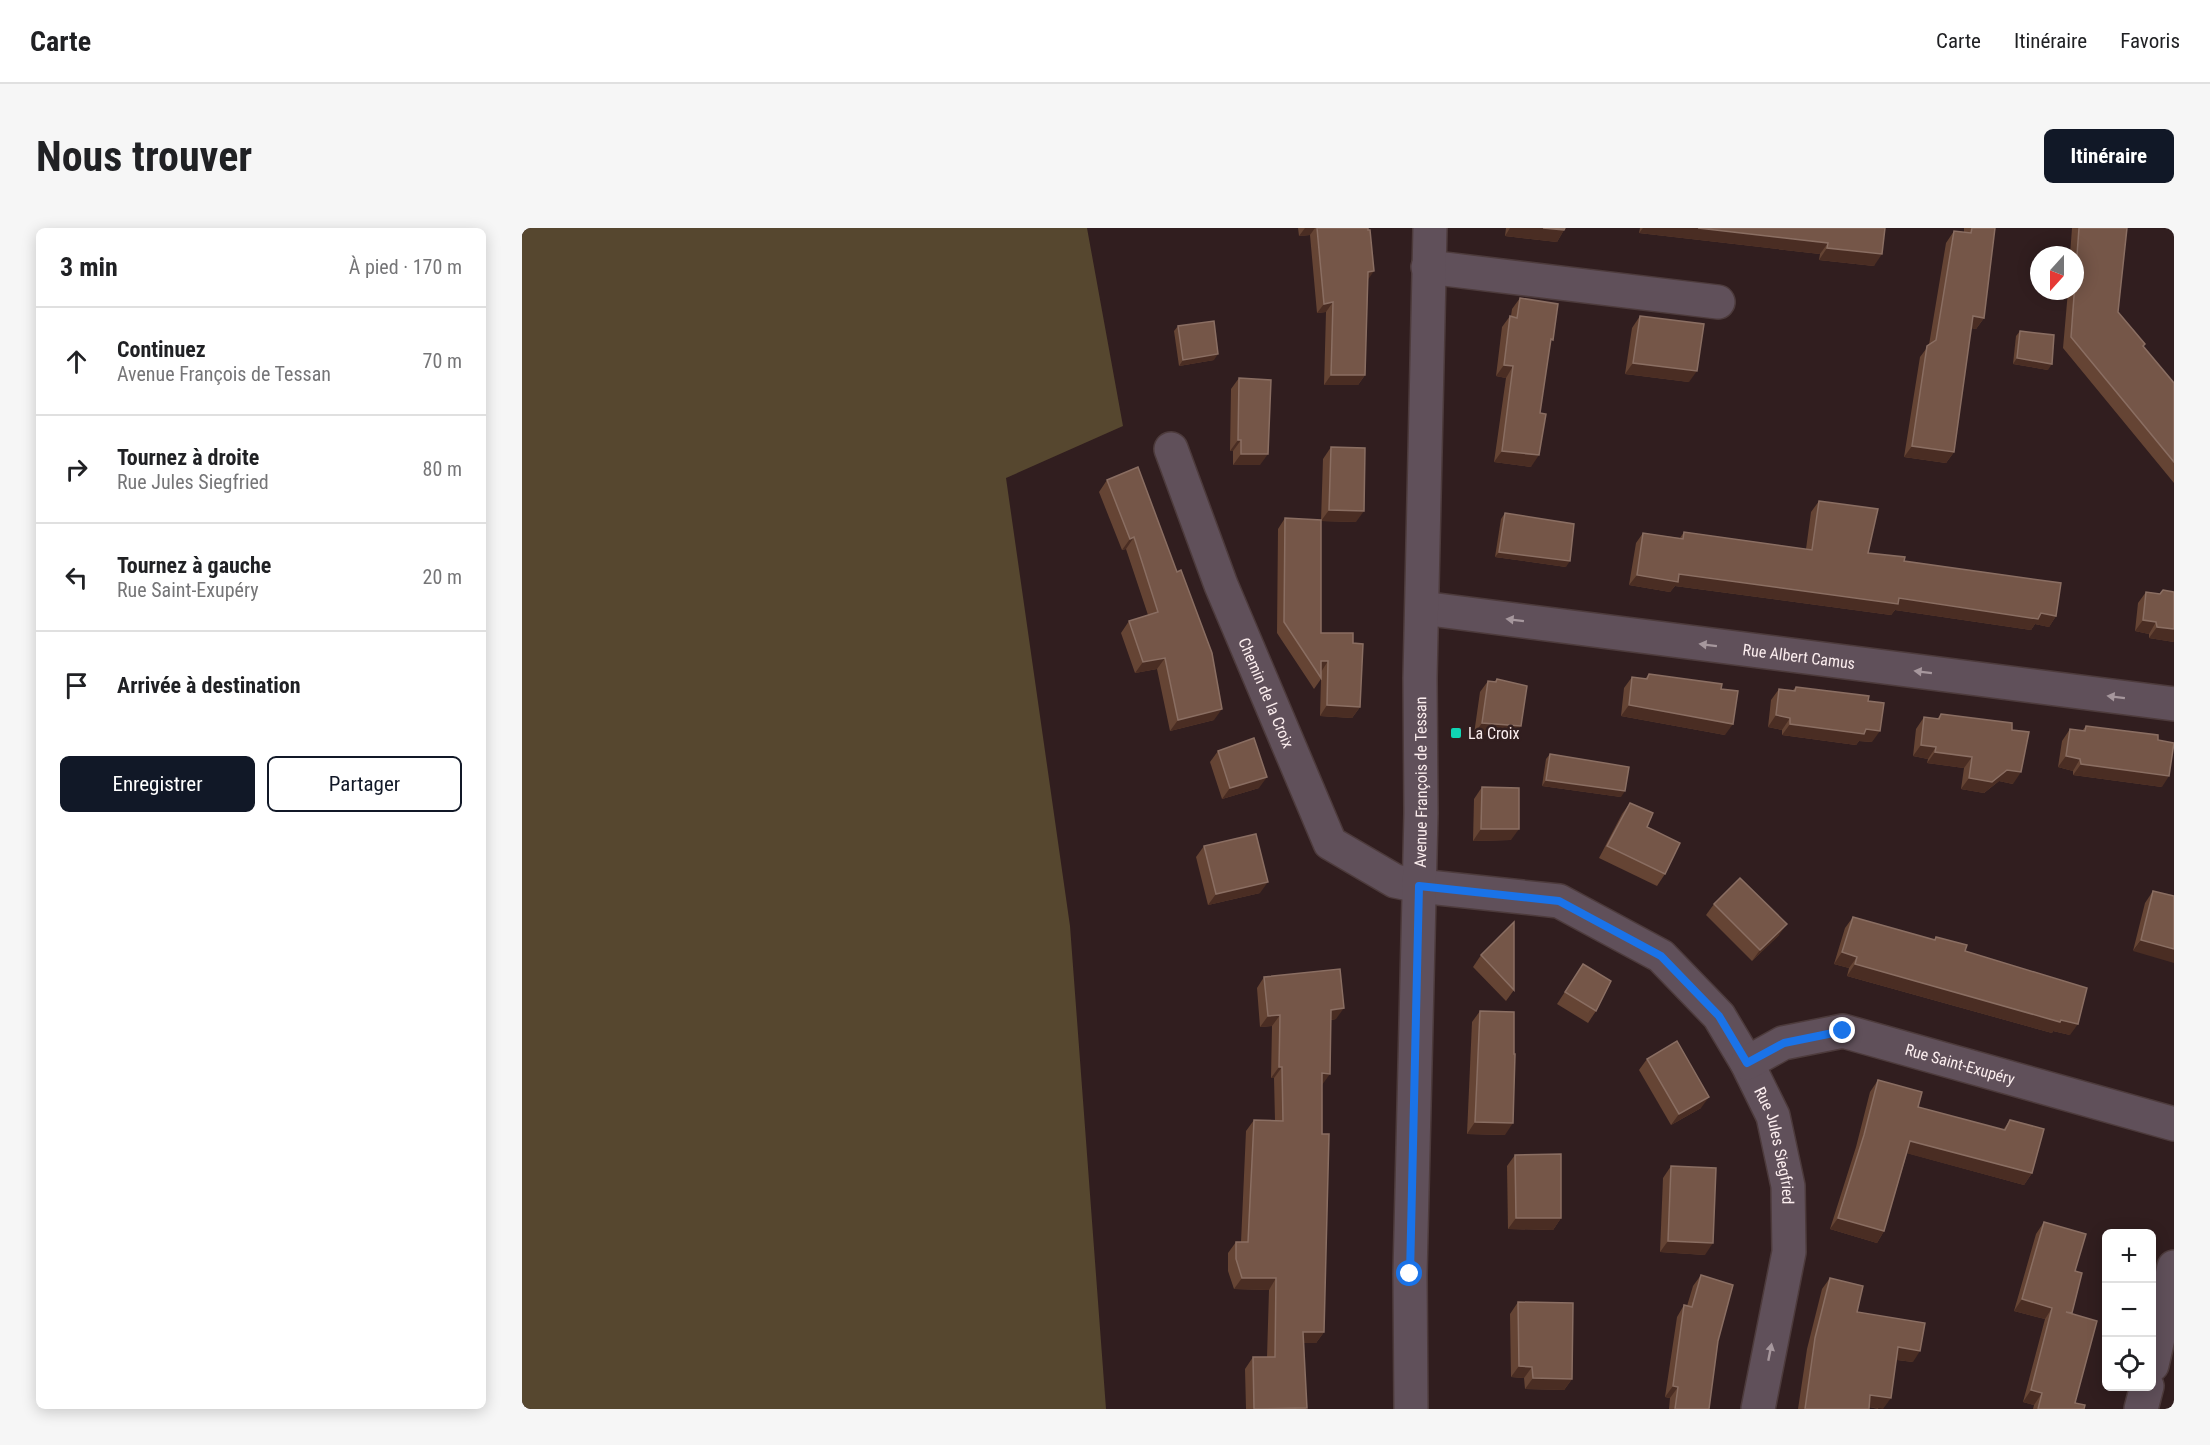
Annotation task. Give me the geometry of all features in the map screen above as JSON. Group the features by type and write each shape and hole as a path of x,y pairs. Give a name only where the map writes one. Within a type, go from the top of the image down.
{"street":[{"name":"Avenue François de Tessan","path":"1411,1409 1410,1274 1430,228"},
{"path":"1428,267 1718,303"},
{"name":"Chemin de la Croix","path":"1172,449 1221,585 1330,843 1395,881 1419,886"},
{"name":"Rue Albert Camus","path":"1422,608 2174,704"},
{"name":"Rue Jules Siegfried","path":"1419,886 1559,901 1661,956 1719,1016 1747,1063 1773,1116 1788,1186 1789,1252 1758,1409"},
{"name":"Rue Saint-Exupéry","path":"1747,1063 1784,1043 1843,1031 2174,1124"},
{"path":"2156,1344 2174,1267"},
{"path":"2141,1409 2145,1391"}],"shaded area":[{"path":"522,228 1087,228 1123,426 1006,478 1070,926 1106,1409 522,1409"}],"building":[{"path":"1317,228 1368,228 1370,230 1374,271 1368,272 1365,375 1331,375 1333,302 1324,304"},
{"path":"1698,228 1885,228 1882,254 1827,248 1828,243"},
{"path":"1972,228 1995,228 1984,318 1973,316 1954,452 1912,446 1927,346 1936,340 1954,231 1971,233"},
{"path":"2079,228 2127,228 2118,312 2174,383 2174,462 2071,337 2074,300 2084,300 2084,246 2078,246"},
{"path":"1520,298 1558,304 1540,413 1546,414 1539,455 1502,451 1513,366 1504,365 1510,316 1517,318"},
{"path":"1640,316 1704,324 1697,371 1633,363"},
{"path":"1214,321 1218,354 1183,360 1178,326"},
{"path":"2020,331 2054,335 2052,364 2017,358"},
{"path":"1239,378 1271,380 1268,454 1241,454 1241,440 1238,440"},
{"path":"1331,447 1365,448 1364,511 1329,510"},
{"path":"1138,467 1177,572 1181,570 1212,653 1222,709 1178,720 1165,658 1143,662 1129,621 1158,612 1134,537 1130,539 1107,480"},
{"path":"1819,501 1878,509 1868,553 1905,557 1904,561 2061,583 2056,616 2041,613 2038,619 1899,598 1898,604 1679,574 1678,582 1637,575 1643,533 1683,539 1684,532 1812,550"},
{"path":"1505,513 1574,524 1570,561 1499,552"},
{"path":"1285,518 1321,520 1321,633 1353,633 1353,643 1363,644 1360,707 1327,705 1328,661 1321,661 1321,678 1284,622"},
{"path":"2163,590 2174,592 2174,629 2157,627 2156,622 2143,620 2146,592 2160,594"},
{"path":"1649,674 1722,684 1721,689 1738,691 1733,724 1629,705 1632,677 1647,679"},
{"path":"1497,679 1527,686 1521,726 1482,723 1488,681 1496,682"},
{"path":"1796,687 1869,696 1868,701 1884,703 1880,731 1866,729 1864,734 1790,724 1790,718 1776,715 1779,689 1795,691"},
{"path":"1941,714 2012,723 2012,730 2029,732 2021,772 2007,770 1992,782 1969,778 1972,757 1935,752 1936,747 1921,745 1924,717 1939,719"},
{"path":"2086,726 2158,735 2158,740 2174,743 2169,776 2081,764 2080,759 2066,756 2070,729 2085,731"},
{"path":"1254,738 1267,777 1230,788 1218,751"},
{"path":"1550,754 1629,767 1625,791 1546,780"},
{"path":"1482,787 1519,788 1519,829 1481,829"},
{"path":"1630,803 1653,813 1647,827 1680,843 1665,874 1607,846"},
{"path":"1256,834 1268,882 1216,894 1204,846"},
{"path":"1740,878 1787,924 1760,950 1714,904"},
{"path":"2153,891 2174,896 2174,949 2141,940"},
{"path":"1853,917 1935,940 1936,937 1967,945 1965,951 2087,988 2078,1024 2061,1020 2060,1022 1855,964 1857,957 1842,952"},
{"path":"1514,922 1514,990 1481,955"},
{"path":"1583,964 1611,981 1596,1011 1565,992"},
{"path":"1340,969 1344,1008 1331,1010 1330,1074 1322,1073 1322,1134 1329,1134 1324,1332 1303,1332 1307,1408 1254,1409 1253,1357 1275,1357 1276,1278 1242,1278 1236,1259 1236,1242 1248,1242 1254,1120 1283,1121 1282,1067 1279,1067 1280,1015 1268,1016 1264,977"},
{"path":"1480,1011 1514,1012 1513,1123 1475,1122"},
{"path":"1677,1041 1709,1097 1679,1114 1647,1059"},
{"path":"1878,1080 1922,1092 1918,1107 2005,1130 2010,1120 2044,1129 2032,1173 1910,1141 1884,1231 1838,1218 1864,1135"},
{"path":"1561,1154 1561,1218 1516,1218 1515,1155"},
{"path":"1671,1166 1716,1168 1713,1243 1668,1241"},
{"path":"2044,1222 2086,1234 2075,1271 2082,1273 2072,1313 2066,1312 2097,1321 2075,1403 2085,1405 2084,1409 2038,1409 2042,1393 2031,1390 2052,1308 2022,1299"},
{"path":"1701,1275 1733,1285 1718,1341 1709,1409 1675,1409 1678,1387 1673,1386 1684,1305 1692,1307"},
{"path":"1830,1278 1863,1286 1857,1312 1925,1323 1920,1351 1898,1347 1891,1398 1870,1395 1869,1409 1805,1409 1815,1338"},
{"path":"1518,1302 1573,1303 1572,1379 1533,1378 1532,1367 1519,1366"}],"place":[{"name":"La Croix","path":"1456,733"}],"route":[{"path":"1410,1274 1419,886 1559,901 1661,956 1719,1016 1747,1063 1784,1043 1843,1031"}]}
